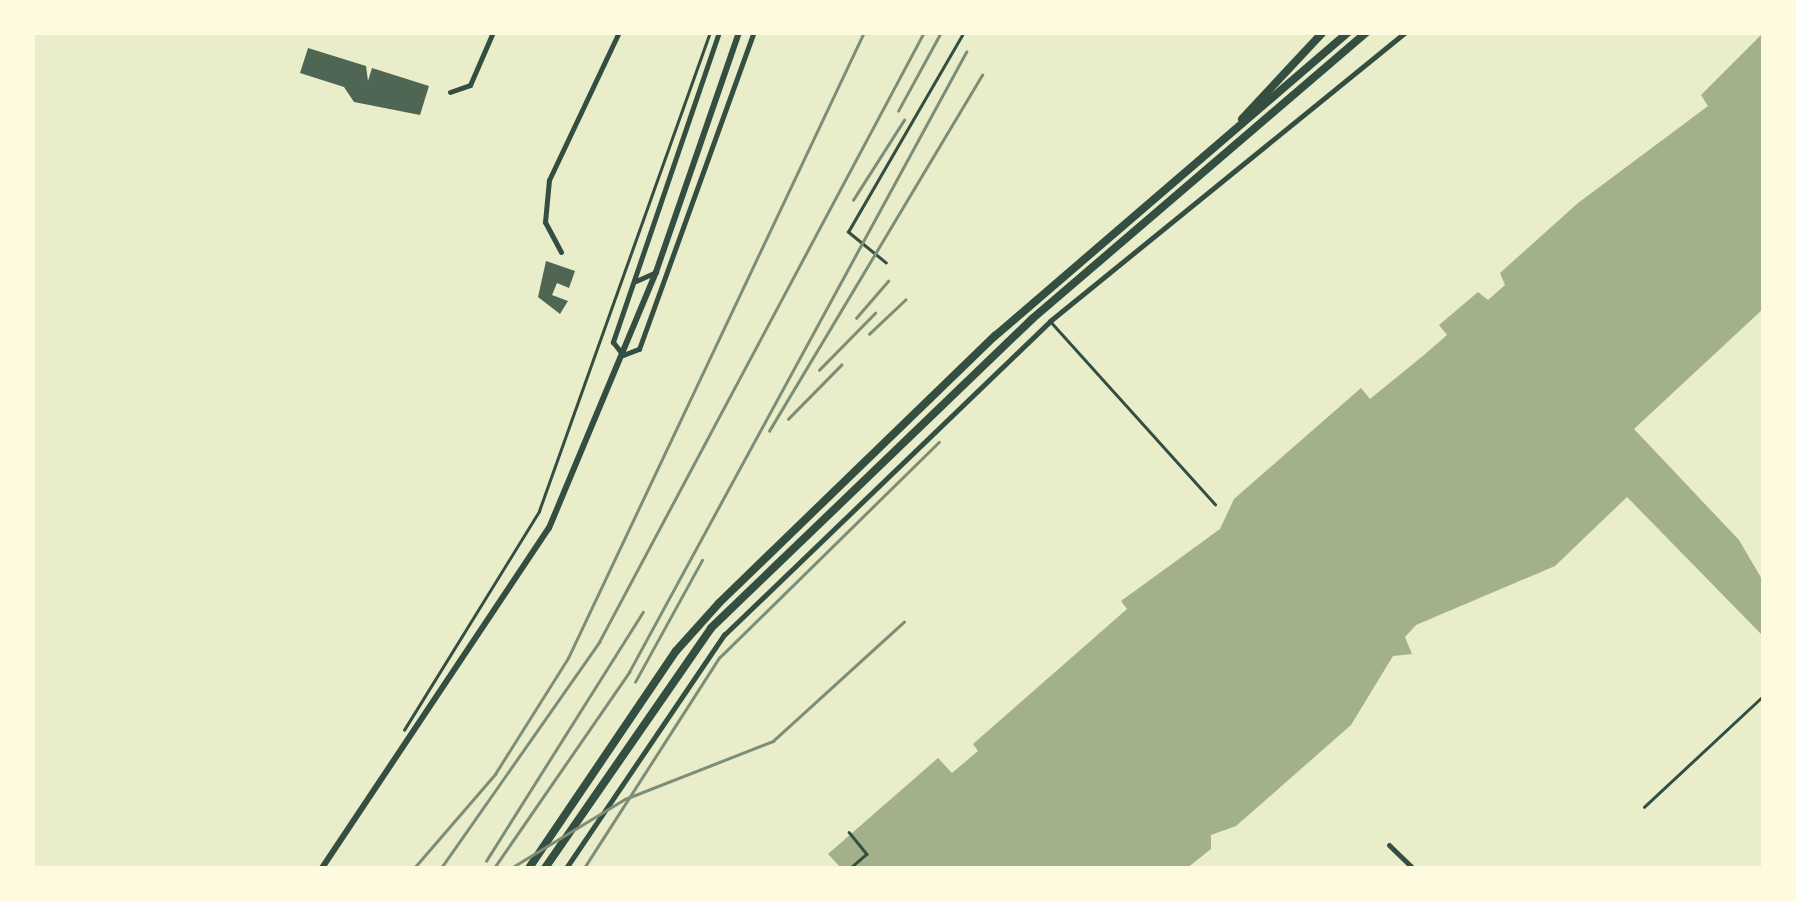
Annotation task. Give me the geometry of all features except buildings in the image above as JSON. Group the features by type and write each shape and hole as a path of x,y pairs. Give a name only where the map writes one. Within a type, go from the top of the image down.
{"highway":[{"path":"1237,127 1323,32"},
{"path":"529,868 696,627 967,363 1348,32"},
{"path":"545,868 712,628 1017,332 1367,32"}],"street":[{"path":"450,92 470,84 493,32"},
{"path":"561,252 545,222 549,180 619,32"},
{"path":"623,355 613,342 719,32"},
{"path":"322,868 535,556 656,272 739,32"},
{"path":"623,355 638,350 754,32"},
{"path":"566,868 724,635 1050,322 1406,32"},
{"path":"634,282 656,272"},
{"path":"1389,845 1412,868"}],"lane":[{"path":"886,263 848,232 964,32"},
{"path":"1050,322 1215,504"},
{"path":"1644,807 1764,695"}],"path":[{"path":"400,739 539,511 710,32"},
{"path":"848,832 867,854 851,868"}],"shaded area":[{"path":"1763,33 1763,309 1634,429 1739,540 1763,581 1763,636 1627,497 1555,566 1416,625 1405,637 1412,654 1393,656 1351,725 1236,826 1211,835 1211,849 1187,868 841,868 828,854 938,758 952,773 978,751 973,744 1127,609 1121,601 1220,529 1234,499 1361,388 1370,399 1424,355 1447,335 1439,325 1478,292 1488,300 1505,285 1500,273 1578,203 1708,106 1701,95"}],"tram line":[{"path":"414,868 495,774 568,658 864,32"}],"railway":[{"path":"441,868 599,642 924,32"},
{"path":"898,111 941,32"},
{"path":"494,868 629,672 966,52"},
{"path":"769,431 982,75"},
{"path":"853,200 904,120"},
{"path":"856,318 888,281"},
{"path":"869,334 905,300"},
{"path":"819,370 875,313"},
{"path":"788,419 841,365"},
{"path":"584,868 719,658 939,442"},
{"path":"635,682 702,560"},
{"path":"486,861 643,612"},
{"path":"511,868 625,799 773,741 904,622"}]}
